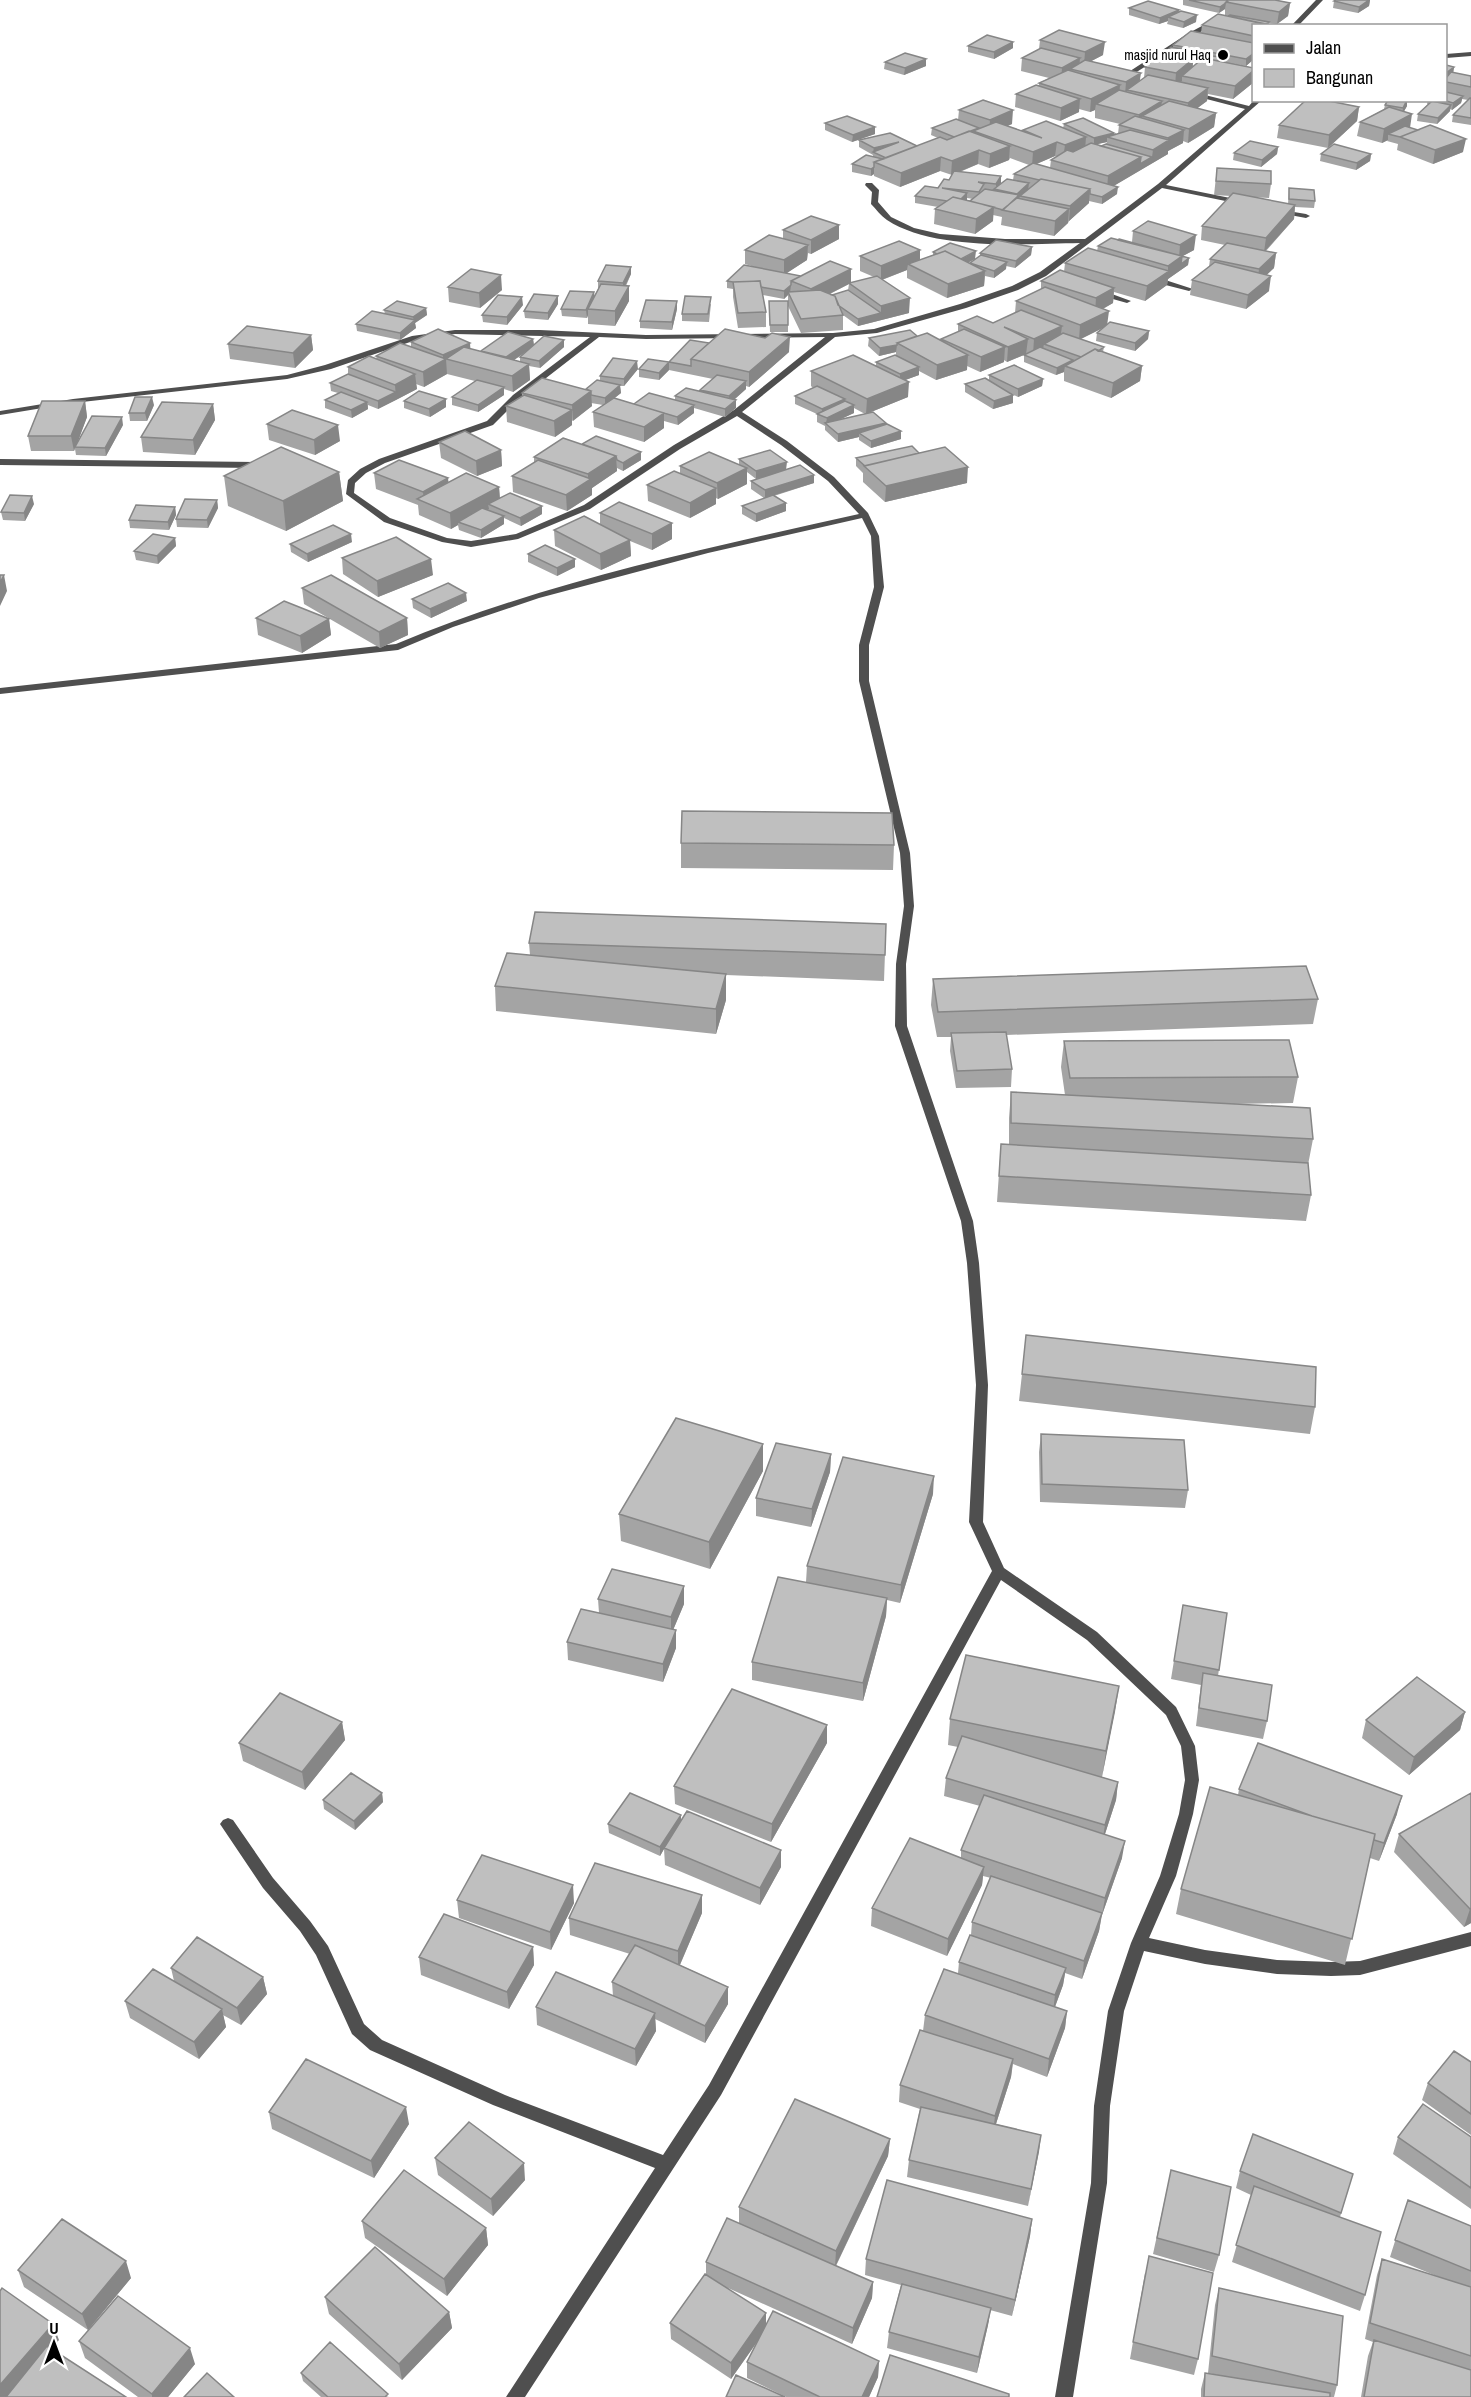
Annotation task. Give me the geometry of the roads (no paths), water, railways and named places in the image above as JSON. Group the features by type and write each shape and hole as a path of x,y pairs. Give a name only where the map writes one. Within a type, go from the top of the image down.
{"street":[{"path":"1296,24 1320,0"},
{"path":"1115,75 1129,78 1209,23 1226,20"},
{"path":"1447,56 1471,54"},
{"path":"1183,91 1250,108"},
{"path":"0,413 73,401 287,377 433,334 482,330 597,336 833,336 874,331 1015,288 1043,274 1161,186 1257,102"},
{"path":"869,185 876,192 874,202 880,213 898,224 932,237 1089,241"},
{"path":"1161,186 1250,205"},
{"path":"1273,210 1306,216"},
{"path":"1068,254 1078,257"},
{"path":"1043,274 1053,277"},
{"path":"1146,278 1189,289"},
{"path":"1085,288 1127,301"},
{"path":"597,336 518,396 493,421 469,433 374,464 347,478 348,488 355,500 387,520 444,540 482,543 518,536 587,507 677,447 737,412 833,336"},
{"path":"737,412 784,443 831,479 865,516 875,536 879,587 864,645 864,681 875,737 899,822 905,853 909,906 901,963 901,1026 967,1221 976,1286 982,1385 976,1522 999,1571 1092,1636 1171,1711 1188,1746 1192,1780 1186,1814 1168,1876 1139,1943 1116,2011 1102,2106 1099,2183 1064,2397"},
{"path":"0,462 272,465"},
{"path":"0,691 398,647 450,625 536,597 707,551 865,516"},
{"path":"515,2397 715,2090 999,1571"},
{"path":"228,1824 268,1883 305,1926 322,1951 358,2029 376,2044 500,2100 666,2164"},
{"path":"1139,1943 1205,1957 1277,1967 1331,1969 1360,1968 1471,1940"}],"place":[{"name":"masjid nurul Haq","path":"1223,55"}]}
